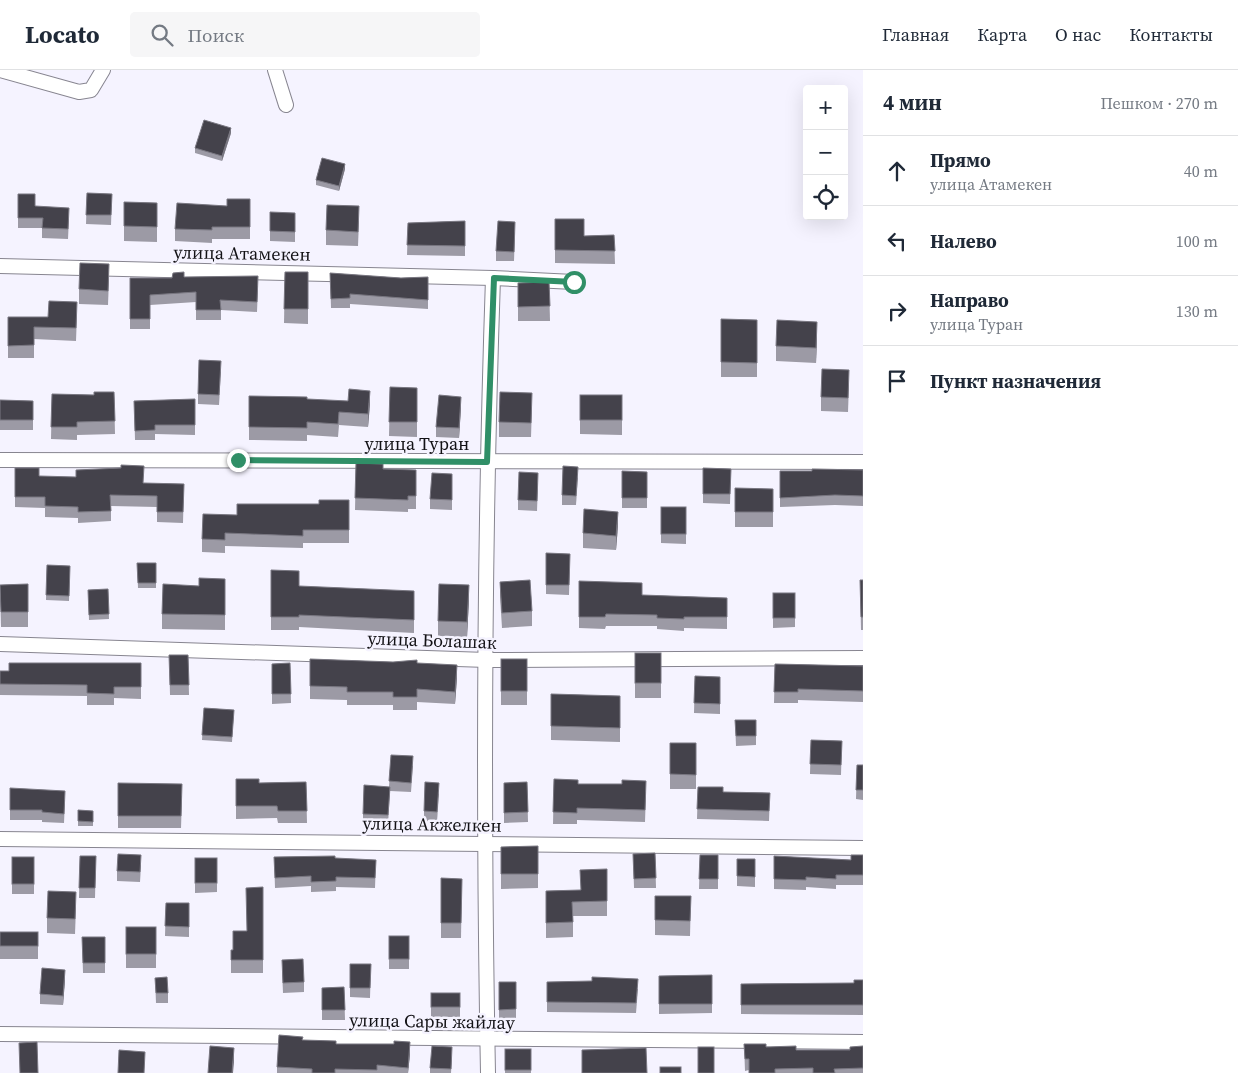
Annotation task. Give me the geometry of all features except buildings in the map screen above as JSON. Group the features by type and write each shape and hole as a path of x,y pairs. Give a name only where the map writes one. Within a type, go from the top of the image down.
{"street":[{"path":"0,70 80,92 91,90 103,70"},
{"path":"275,70 286,105"},
{"name":"улица Атамекен","path":"0,266 494,278 574,282"},
{"path":"488,1073 484,844 487,660 487,462 494,278"},
{"name":"улица Туран","path":"0,460 863,462"},
{"name":"улица Болашак","path":"0,644 487,660 863,658"},
{"name":"улица Акжелкен","path":"0,839 863,848"},
{"name":"улица Сары жайлау","path":"0,1034 863,1042"}],"route":[{"path":"238,460 487,462 494,278 574,282"}]}
